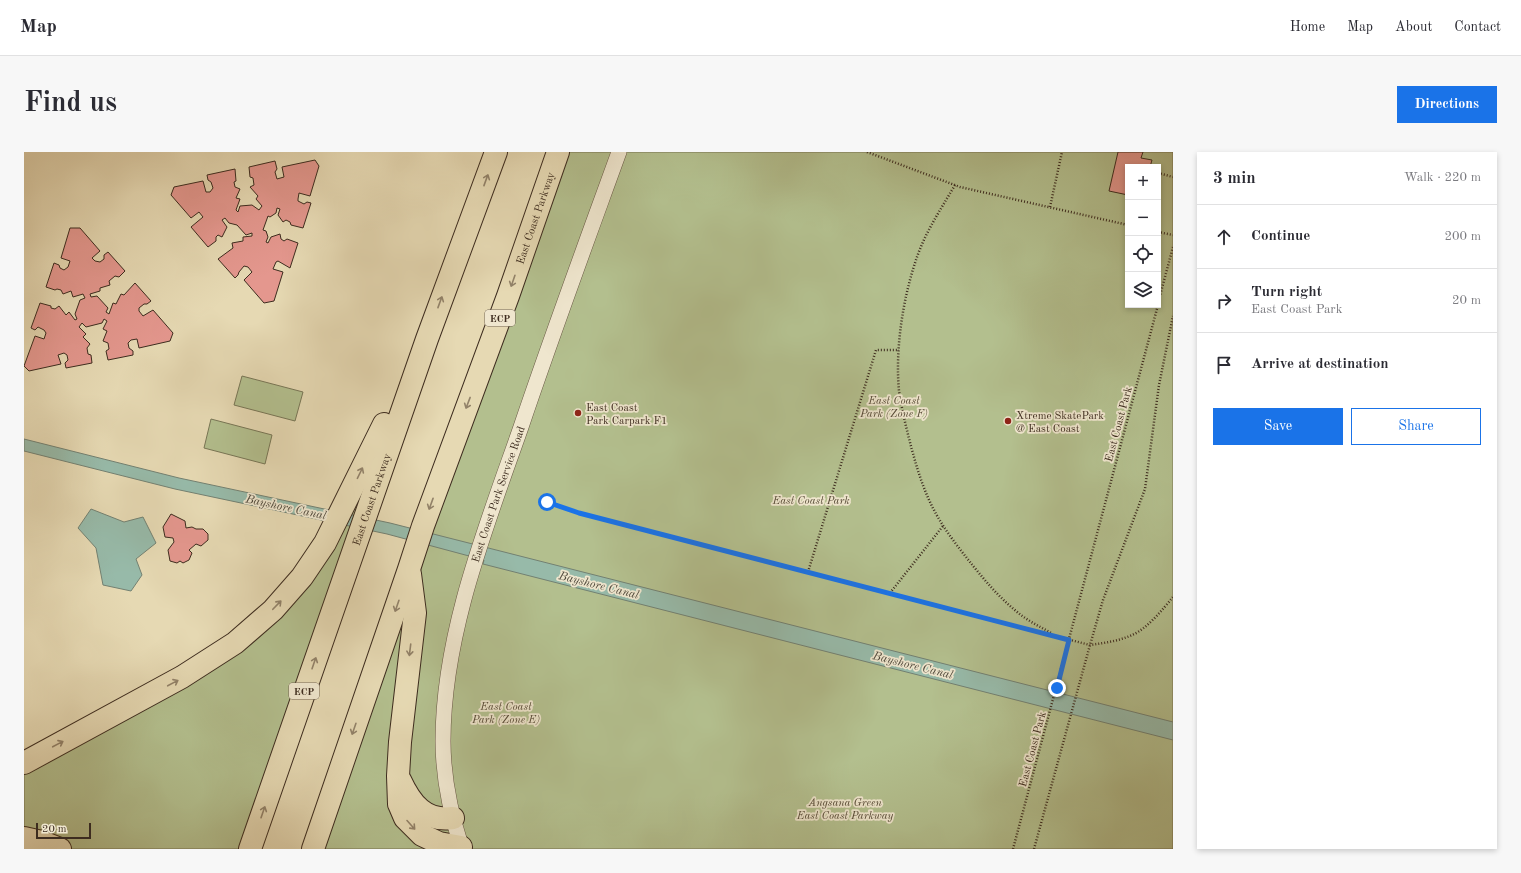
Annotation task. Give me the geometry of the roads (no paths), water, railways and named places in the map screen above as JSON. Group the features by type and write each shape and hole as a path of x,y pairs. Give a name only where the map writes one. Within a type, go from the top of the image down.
{"highway":[{"name":"East Coast Parkway","path":"250,849 426,339 496,152"},
{"name":"East Coast Parkway","path":"313,849 410,569 419,536 508,296 558,152"},
{"path":"24,763 182,677 235,643 273,610 315,560 338,518 426,339"},
{"path":"410,569 415,613 403,707 398,776 398,795 400,807 405,818 422,835 445,845 462,848"},
{"path":"398,776 409,797 424,813 437,819 453,818"},
{"path":"24,838 42,842 60,849"}],"street":[{"name":"East Coast Park Service Road","path":"462,848 453,818 444,765 443,743 445,698 456,636 481,541 564,302 619,152"}],"water":[{"name":"Bayshore Canal","path":"24,439 179,478 390,523 1173,722 1173,740 483,564 484,560 387,534 175,489 24,451"},
{"path":"91,509 124,522 143,517 156,543 136,559 142,575 131,591 103,585 96,548 78,528"}],"place":[{"name":"East Coast Park Carpark F1","path":"578,413"},
{"name":"Xtreme SkatePark @ East Coast","path":"1008,421"}],"park label":[{"name":"East Coast Park (Zone F)","path":"894,406"},
{"name":"East Coast Park","path":"811,500"},
{"name":"East Coast Park (Zone E)","path":"506,712"},
{"name":"Angsana Green East Coast Parkway","path":"845,808"}]}
